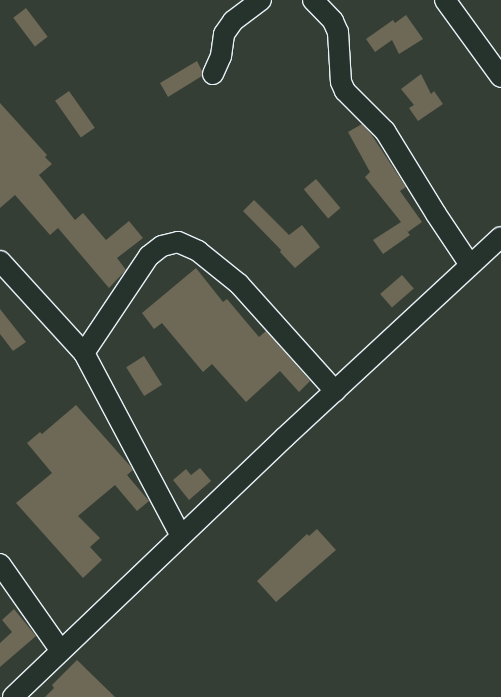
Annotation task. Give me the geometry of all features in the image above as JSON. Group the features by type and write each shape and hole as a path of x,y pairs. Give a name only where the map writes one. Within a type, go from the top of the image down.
{"street":[{"path":"213,74 222,56 224,34 233,21 261,0"},
{"path":"313,0 333,21 338,32 341,82 345,91 385,131 436,214 470,265"},
{"path":"445,0 501,77"},
{"path":"13,697 181,536 501,237"},
{"path":"84,353 149,256 162,246 178,242 198,250 233,279 335,391"},
{"path":"0,261 84,353 181,536"},
{"path":"0,564 61,651"}],"building":[{"path":"26,8 48,37 35,46 13,18"},
{"path":"406,15 423,39 399,54 392,40 375,52 366,39 393,20 395,23"},
{"path":"197,61 202,71 202,76 168,97 160,83"},
{"path":"421,74 431,94 434,91 443,104 418,121 409,108 414,105 401,89"},
{"path":"69,91 95,128 81,138 55,101"},
{"path":"0,103 47,155 45,157 52,164 39,175 75,220 83,213 106,240 129,221 143,238 117,258 126,270 109,288 58,228 50,235 15,195 0,208"},
{"path":"362,124 371,134 406,187 400,191 422,222 408,232 404,227 410,235 383,254 373,240 401,222 365,177 370,172 348,132"},
{"path":"316,179 340,208 328,218 304,189"},
{"path":"254,200 289,235 302,225 320,247 295,268 280,252 281,250 243,211"},
{"path":"196,268 223,302 227,299 259,337 266,331 310,381 299,392 280,371 246,402 212,364 203,372 162,323 154,329 142,313"},
{"path":"402,275 414,289 392,308 380,294"},
{"path":"0,309 26,342 13,351 0,334"},
{"path":"144,356 162,385 144,396 126,367"},
{"path":"76,405 131,467 133,470 127,475 149,501 137,511 115,485 78,516 100,538 90,547 102,560 83,578 16,503 52,473 27,443 40,432 42,434"},
{"path":"200,468 211,481 189,500 173,480 186,469 191,475"},
{"path":"317,529 336,550 276,602 257,581 307,534 309,536"},
{"path":"14,609 36,636 0,667 0,643 12,632 2,620"},
{"path":"77,660 115,697 45,697 54,688 52,685"}]}
